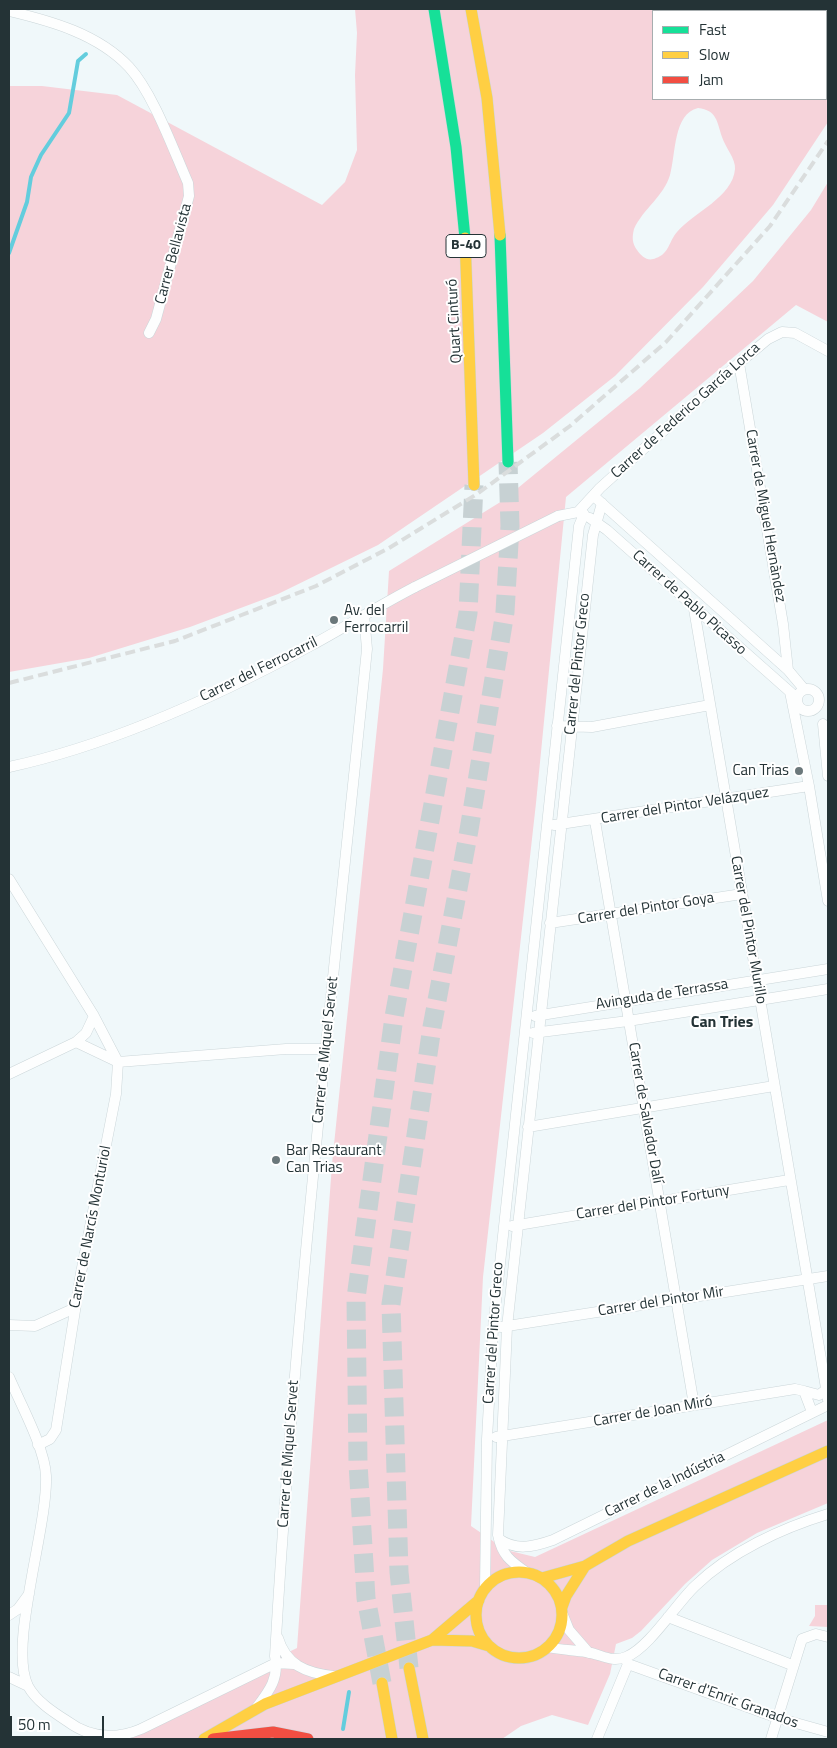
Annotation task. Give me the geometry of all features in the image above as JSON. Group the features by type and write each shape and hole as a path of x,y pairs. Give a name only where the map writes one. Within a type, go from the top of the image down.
{"main road":[{"name":"Quart Cinturó","path":"434,9 450,101 465,229 472,346 474,485"},
{"name":"B-40","path":"471,9 487,98 499,212 508,462"},
{"path":"542,1578 585,1566 628,1541 828,1451"},
{"path":"432,1640 472,1641 489,1646 505,1656 518,1659 532,1657 548,1647 559,1633 566,1596 585,1566"},
{"path":"489,1646 478,1627 476,1613 479,1600 485,1589 504,1575 526,1572 542,1578 555,1590 562,1611"},
{"path":"204,1739 254,1709 432,1640 479,1600"},
{"path":"409,1668 423,1739"},
{"path":"382,1682 391,1736"},
{"path":"213,1739 232,1735 278,1732 294,1734 308,1739"}],"street":[{"name":"Carrer Bellavista","path":"9,11 80,32 101,44 129,67 147,93 188,183 189,196 159,311 149,333"},
{"name":"Carrer de Federico García Lorca","path":"596,491 739,362 768,339 782,332 796,333 828,351"},
{"name":"Carrer de Miguel Hernàndez","path":"739,362 783,624 788,670"},
{"name":"Carrer de Pablo Picasso","path":"596,491 602,503 788,670 804,689 814,690 824,701"},
{"path":"581,513 596,491"},
{"name":"Carrer del Pintor Greco","path":"526,1572 508,1560 500,1548 499,1539 501,1436 507,1327 571,727 595,522 602,503"},
{"name":"Carrer de Pablo Picasso","path":"581,513 607,530 795,703"},
{"name":"Carrer del Pintor Greco","path":"485,1589 487,1439 493,1329 502,1227 581,513"},
{"name":"Carrer del Ferrocarril","path":"9,768 109,738 233,685 313,645 415,587 558,516 581,513"},
{"name":"Carrer del Pintor Murillo","path":"694,609 789,1180 827,1395"},
{"name":"Carrer de Miquel Servet","path":"254,1709 272,1686 276,1674 287,1464 326,1049 367,649 364,615"},
{"path":"804,689 795,703 828,901"},
{"path":"795,703 807,711 814,710 818,704 824,701"},
{"path":"557,726 592,727 710,704"},
{"path":"814,710 826,727 828,776"},
{"name":"Carrer del Pintor Velázquez","path":"560,826 809,786"},
{"name":"Carrer de Salvador Dalí","path":"595,821 628,1021 646,1107 694,1405"},
{"path":"546,825 560,826"},
{"path":"9,879 94,1016 118,1062"},
{"name":"Carrer del Pintor Goya","path":"550,923 742,894"},
{"name":"Avinguda de Terrassa","path":"526,1018 625,1000 828,969"},
{"name":"Avinguda de Terrassa","path":"538,1034 828,989"},
{"path":"9,1074 76,1042 86,1033 94,1016"},
{"path":"524,1032 538,1034"},
{"path":"76,1042 118,1062 286,1049 326,1049"},
{"name":"Carrer de Narcís Monturiol","path":"38,1445 50,1440 56,1430 75,1308 116,1094 118,1062"},
{"path":"528,1127 774,1086"},
{"name":"Carrer del Pintor Fortuny","path":"517,1226 789,1180"},
{"path":"502,1227 517,1226"},
{"name":"Carrer del Pintor Mir","path":"493,1329 828,1276"},
{"path":"9,1325 35,1326 75,1308"},
{"path":"9,1377 38,1445 46,1475 41,1535 30,1592 23,1652 23,1669 28,1686"},
{"name":"Carrer de Joan Miró","path":"501,1436 795,1389 827,1395"},
{"path":"804,1391 812,1412"},
{"name":"Carrer de la Indústria","path":"499,1539 506,1544 520,1547 533,1547 552,1540 828,1405"},
{"path":"487,1439 501,1436"},
{"path":"597,1739 626,1661 640,1648 695,1586 725,1562 767,1538 828,1514"},
{"path":"9,1615 18,1609 30,1592"},
{"path":"562,1611 569,1630 589,1653"},
{"path":"668,1617 792,1665"},
{"path":"771,1739 792,1665 802,1639 808,1635 816,1634 828,1637"},
{"name":"Carrer de Miquel Servet","path":"278,1636 282,1650 294,1664"},
{"name":"Carrer d'Enric Granados","path":"548,1647 589,1653 606,1659 626,1661 778,1718 828,1732"},
{"path":"9,1677 28,1686 46,1707 77,1729 93,1736 119,1737 141,1729 276,1663 294,1664 304,1671 335,1676"}],"shaded area":[{"path":"355,9 828,9 828,122 773,205 703,287 615,376 543,433 378,545 278,594 190,627 89,658 9,672 9,86 42,86 117,95 322,205 345,182 357,150 355,75 357,33","holes":["698,108 713,114 723,141 734,161 733,179 720,196 677,232 664,254 653,259 645,258 634,245 634,229 667,183 677,136 684,118"]},
{"path":"828,182 828,322 796,305 566,497 536,803 483,1277 471,1526 506,1550 535,1557 828,1420 828,1503 757,1533 712,1560 685,1584 641,1631 632,1638 616,1644 610,1674 588,1725 552,1715 521,1726 502,1739 109,1739 297,1648 332,1164 383,669 389,571 502,501 640,388 753,281 811,210"},
{"path":"815,1605 828,1605 828,1627 809,1626 815,1616"}],"waterway":[{"path":"9,253 27,202 31,177 41,155 69,113 78,61 86,54"},
{"path":"343,1729 349,1692"}],"tunnel":[{"path":"409,1668 399,1572 391,1304 432,1027 469,830 505,612 510,526 508,462"},
{"path":"382,1683 366,1598 358,1463 356,1298 394,1017 468,613 474,485"}],"railway":[{"path":"9,683 175,641 316,586 389,548 477,494 570,426 666,342 770,226 828,141"}],"traffic: fast":[{"path":"434,9 456,147 465,238"},
{"path":"500,235 508,462"}],"traffic: slow":[{"path":"471,9 487,98 500,235"},
{"path":"465,238 474,485"},
{"path":"542,1578 585,1566 628,1541 828,1451"},
{"path":"562,1607 566,1596 585,1566"},
{"path":"511,1572 527,1572 536,1575 550,1584 559,1598 562,1615 559,1632 550,1646 536,1655 527,1658 511,1658 495,1651 483,1639 476,1623 476,1607 483,1591 495,1579 511,1572"},
{"path":"204,1739 265,1704 432,1640 479,1600"},
{"path":"432,1640 472,1641 489,1646"},
{"path":"409,1668 423,1739"},
{"path":"382,1683 392,1739"}],"traffic: jam":[{"path":"213,1739 273,1732 308,1739"}],"place":[{"name":"Av. del Ferrocarril","path":"334,620"},
{"name":"Can Trias","path":"799,771"},
{"name":"Bar Restaurant Can Trias","path":"276,1160"}],"district":[{"name":"Can Tries","path":"722,1023"}]}
